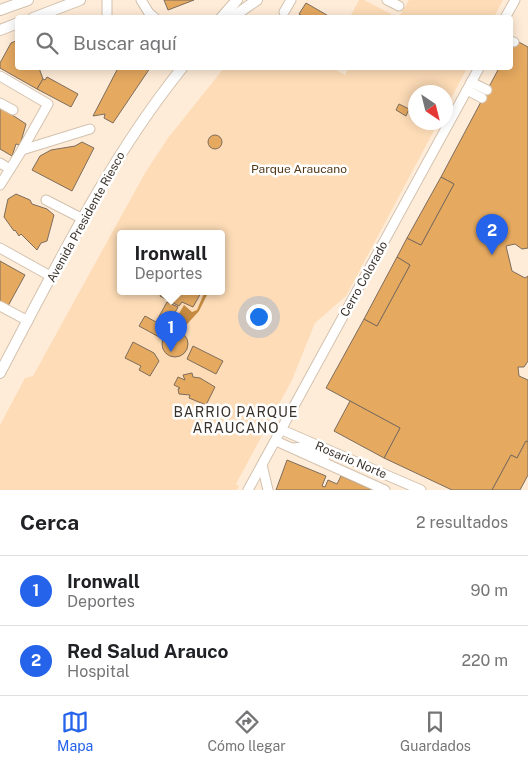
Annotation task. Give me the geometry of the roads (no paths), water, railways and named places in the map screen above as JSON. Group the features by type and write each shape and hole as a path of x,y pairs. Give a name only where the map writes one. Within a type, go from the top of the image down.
{"main road":[{"path":"0,10 14,3 28,0"},
{"path":"41,15 80,0"},
{"path":"224,15 238,0"},
{"path":"235,15 257,0"},
{"path":"0,30 15,24"},
{"name":"Avenida Presidente Riesco","path":"0,373 83,220 141,122 180,70"}],"street":[{"path":"107,0 108,15"},
{"path":"141,0 150,15"},
{"path":"284,12 291,0"},
{"path":"387,0 399,6"},
{"path":"507,15 515,0"},
{"name":"Cerro Colorado","path":"248,490 478,70"},
{"path":"0,76 48,104 0,185"},
{"path":"469,86 485,94"},
{"path":"0,103 12,110"},
{"path":"22,150 90,129"},
{"path":"0,163 10,169"},
{"path":"46,200 83,220"},
{"path":"0,248 52,277"},
{"path":"0,306 28,321"},
{"name":"Rosario Norte","path":"282,430 329,454 420,490"},
{"name":"Rosario Norte","path":"276,441 385,490"},
{"path":"290,448 304,447 329,454 366,472"},
{"path":"262,465 268,490"}],"place":[{"name":"Red Salud Arauco","path":"492,255"},
{"name":"Ironwall","path":"171,352"}],"district":[{"name":"BARRIO PARQUE ARAUCANO","path":"236,420"}],"park label":[{"name":"Parque Araucano","path":"299,169"}]}
